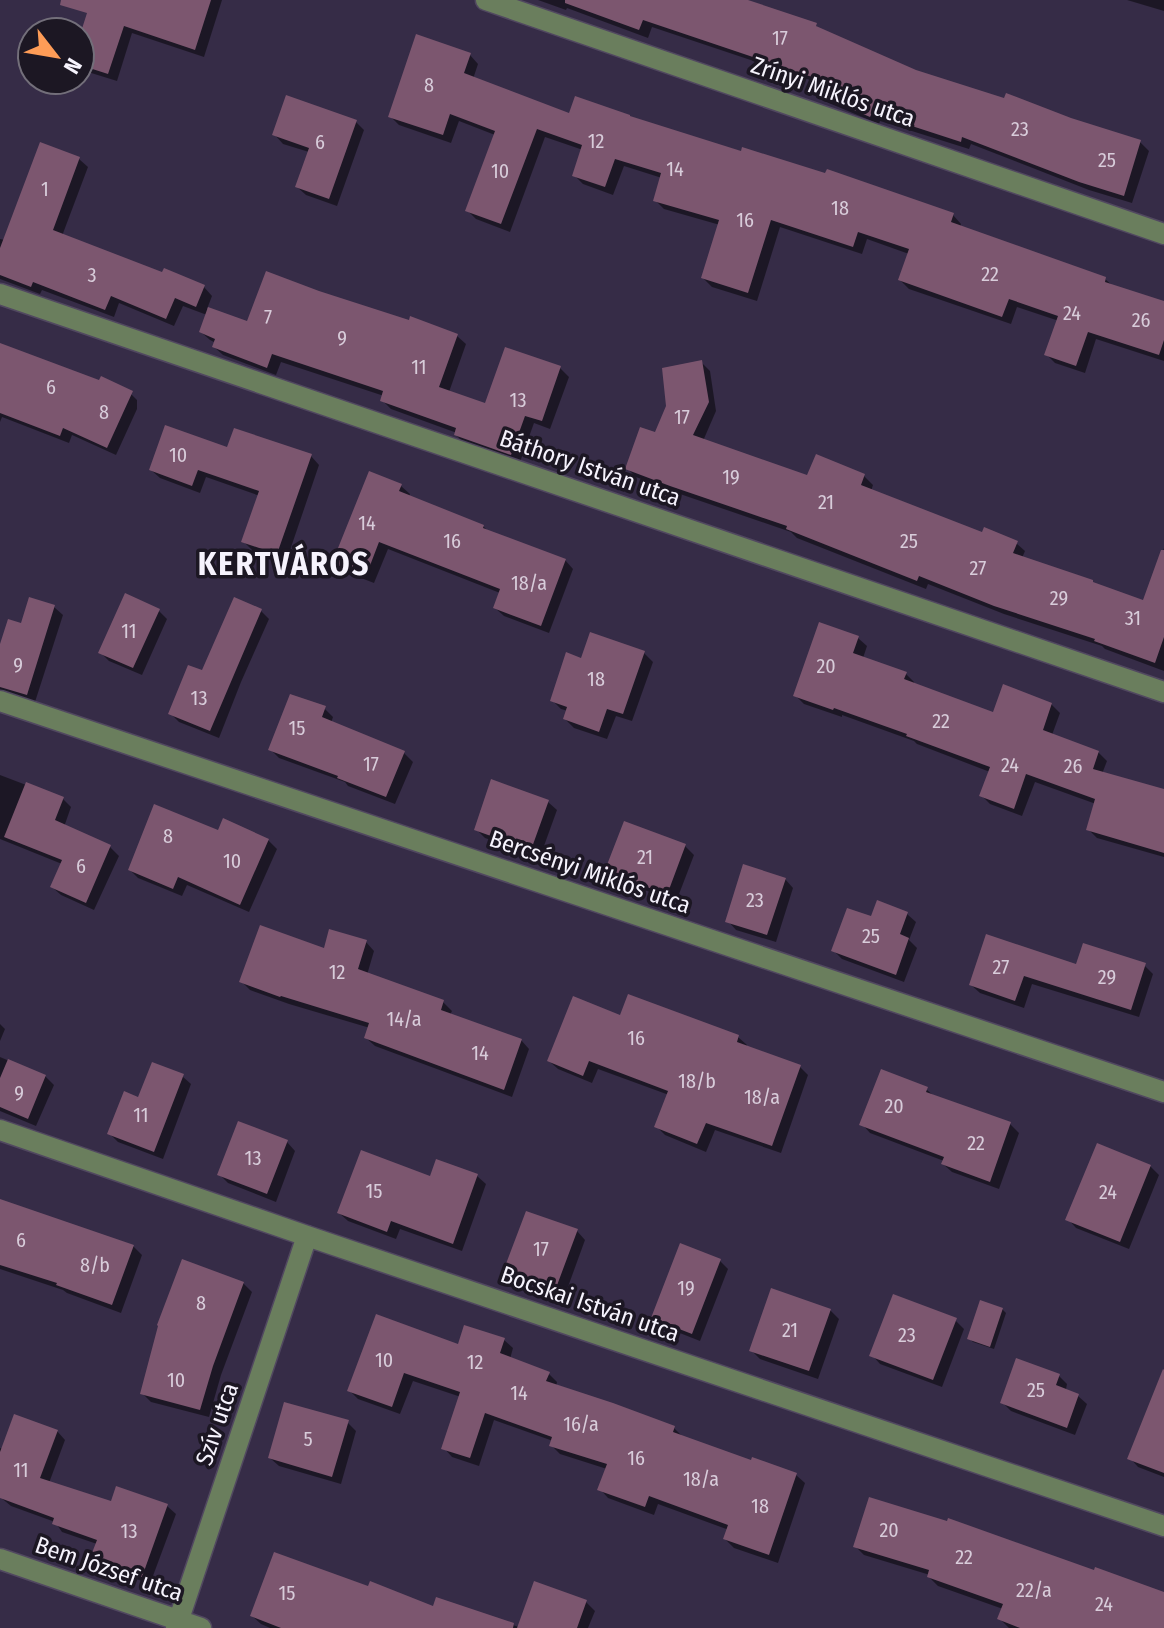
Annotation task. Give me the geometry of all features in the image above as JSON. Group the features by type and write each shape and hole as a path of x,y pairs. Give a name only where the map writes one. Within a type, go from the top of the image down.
{"street":[{"name":"Zrínyi Miklós utca","path":"486,0 1164,234"},
{"name":"Báthory István utca","path":"0,294 1164,692"},
{"name":"Bercsényi Miklós utca","path":"0,701 1164,1092"},
{"name":"Bocskai István utca","path":"0,1130 1164,1526"},
{"name":"Szív utca","path":"177,1624 307,1236"},
{"name":"Bem József utca","path":"0,1559 177,1624 201,1628"}],"building":[{"path":"61,0 211,0 195,50 124,26 108,74 96,70 96,16 86,16 87,13 60,5"},
{"path":"565,0 748,0 817,23 816,26 916,70 1004,98 1006,93 1141,140 1124,196 962,137 961,142 872,113 870,117 813,92 818,79 643,20 639,30 565,3"},
{"path":"416,34 471,53 464,73 569,113 575,96 741,151 742,147 825,173 827,169 954,213 951,222 1106,277 1105,282 1164,301 1164,340 1159,355 1088,332 1076,366 1044,355 1058,316 1009,299 1002,317 898,280 909,249 858,232 853,247 771,220 748,293 701,278 719,220 653,201 661,173 615,159 605,187 572,176 582,145 537,129 501,224 465,211 495,131 450,114 443,135 388,117"},
{"path":"286,95 357,120 329,199 295,187 309,148 272,135"},
{"path":"40,142 80,157 53,230 162,272 164,268 205,285 196,307 175,298 166,319 111,296 105,310 33,282 31,287 0,275 0,248"},
{"path":"266,271 319,291 409,320 410,316 458,334 439,387 485,403 505,347 561,366 542,421 525,416 511,455 454,435 456,428 380,401 383,391 272,354 267,368 212,347 215,339 199,332 208,307 247,321"},
{"path":"0,343 99,380 101,376 133,391 107,448 63,428 60,436 0,413"},
{"path":"702,360 709,402 693,435 807,475 816,454 865,474 861,485 982,532 984,527 1018,541 1013,553 1143,600 1161,550 1164,550 1164,637 1155,663 919,576 917,581 786,529 787,526 625,469 640,427 655,432 666,406 662,368"},
{"path":"165,425 227,447 234,428 312,454 277,554 241,542 259,491 198,470 192,486 149,470"},
{"path":"369,471 402,484 399,491 484,525 483,528 566,559 541,626 493,608 500,589 379,542 366,576 332,563"},
{"path":"125,593 160,609 133,668 98,653"},
{"path":"29,597 55,605 27,695 0,687 0,644 8,619 21,623"},
{"path":"234,597 262,609 210,731 168,714 188,665 202,670"},
{"path":"819,622 859,636 853,653 907,672 904,679 993,712 1003,684 1052,703 1043,730 1099,751 1093,769 1164,789 1164,853 1086,830 1095,799 1026,774 1014,809 979,796 990,767 907,734 793,696"},
{"path":"590,632 645,651 623,714 607,709 599,732 563,719 567,707 550,701 566,652 581,658"},
{"path":"290,694 326,706 322,717 405,751 386,797 268,750"},
{"path":"491,779 549,800 531,850 474,830"},
{"path":"26,782 64,797 55,820 111,845 86,903 50,887 62,860 4,837"},
{"path":"154,804 218,830 223,818 269,839 240,905 178,877 173,889 128,870"},
{"path":"624,821 686,844 667,895 605,870"},
{"path":"743,864 786,878 767,935 725,922"},
{"path":"877,900 908,912 900,934 909,938 896,975 831,951 847,908 871,916"},
{"path":"260,925 324,948 329,929 367,940 358,969 444,1000 441,1010 522,1039 504,1090 364,1038 369,1023 239,982"},
{"path":"986,934 1076,964 1083,943 1146,963 1131,1010 1024,976 1015,1001 969,985"},
{"path":"628,994 739,1035 737,1042 801,1065 772,1146 706,1123 697,1144 654,1127 668,1091 589,1061 583,1076 547,1061 573,996 620,1015"},
{"path":"8,1059 46,1075 28,1119 0,1107 0,1078"},
{"path":"152,1062 184,1074 154,1152 107,1134 124,1091 138,1097"},
{"path":"881,1069 928,1087 926,1092 1011,1122 990,1182 941,1164 944,1157 859,1125"},
{"path":"238,1121 288,1140 267,1194 217,1175"},
{"path":"1097,1143 1151,1165 1120,1242 1065,1220"},
{"path":"361,1150 430,1176 436,1159 478,1174 453,1244 391,1221 387,1232 337,1213"},
{"path":"0,1199 134,1245 112,1305 0,1265"},
{"path":"526,1211 578,1229 556,1288 504,1269"},
{"path":"680,1243 721,1259 692,1334 651,1318"},
{"path":"182,1259 244,1282 200,1410 140,1394 157,1325"},
{"path":"771,1288 831,1309 809,1371 749,1351"},
{"path":"893,1294 957,1318 933,1380 869,1356"},
{"path":"980,1300 1003,1308 990,1347 967,1339"},
{"path":"376,1314 458,1344 464,1325 505,1338 500,1353 550,1372 546,1381 675,1426 673,1432 797,1473 769,1555 723,1539 728,1525 649,1496 645,1507 597,1490 607,1464 549,1446 552,1437 485,1413 470,1458 441,1449 460,1392 404,1373 392,1407 347,1391"},
{"path":"1016,1358 1060,1374 1056,1385 1079,1394 1067,1428 1000,1403"},
{"path":"1164,1370 1164,1473 1127,1459"},
{"path":"284,1402 349,1420 332,1477 268,1458"},
{"path":"14,1414 58,1430 40,1478 111,1501 116,1486 168,1504 142,1577 90,1558 97,1540 52,1524 54,1518 0,1498 0,1452"},
{"path":"869,1497 947,1521 948,1518 1164,1592 1164,1628 1020,1628 997,1619 1003,1604 927,1577 929,1570 853,1547"},
{"path":"274,1552 368,1586 370,1581 433,1606 436,1597 514,1623 513,1628 281,1628 250,1616"},
{"path":"534,1581 587,1600 577,1628 517,1628"}],"district":[{"name":"KERTVÁROS","path":"284,564"}]}
